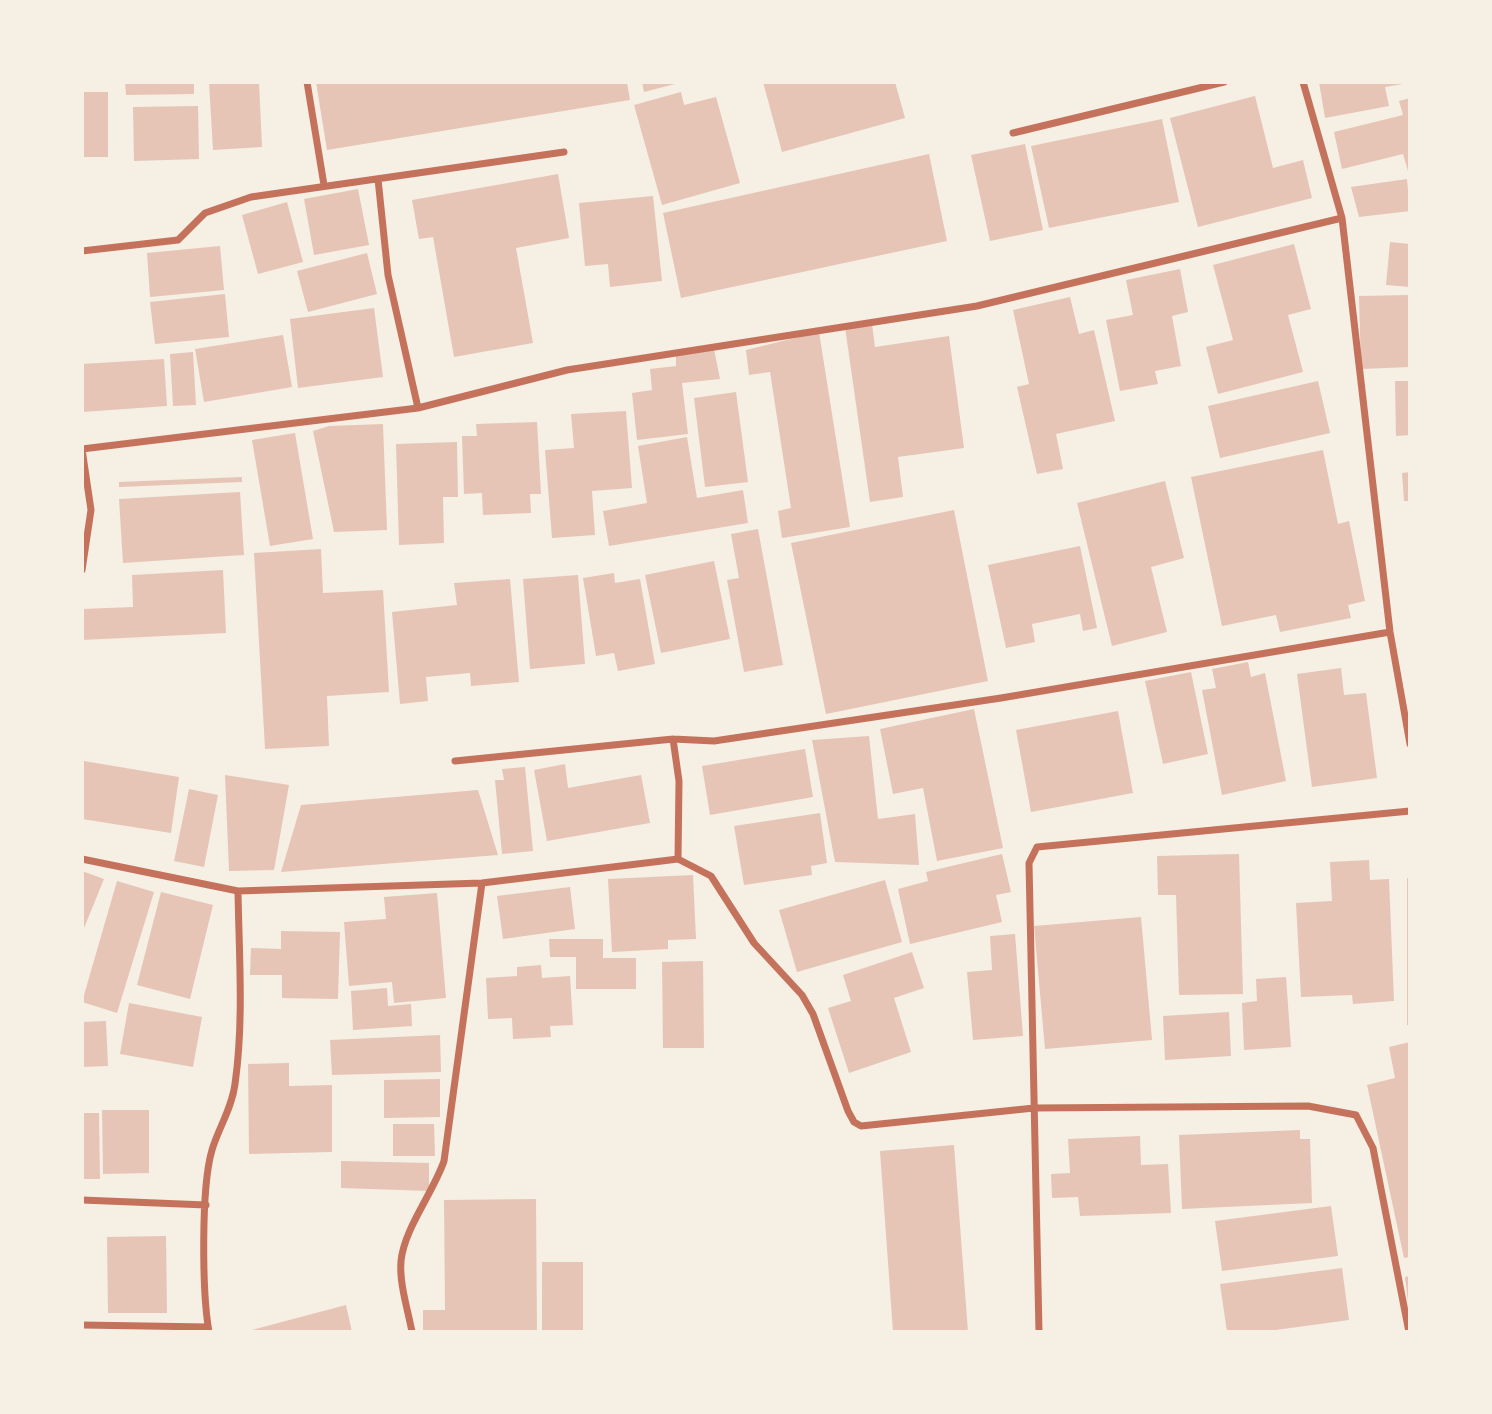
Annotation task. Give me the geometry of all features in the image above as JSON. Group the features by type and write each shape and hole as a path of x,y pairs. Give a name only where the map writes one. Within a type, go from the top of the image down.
{"street":[{"path":"307,82 324,185"},
{"path":"1013,133 1224,82"},
{"path":"1303,82 1342,218 1390,632 1410,744"},
{"path":"82,251 178,240 205,213 251,197 564,152"},
{"path":"377,179 388,275 418,408"},
{"path":"82,570 91,510 82,449 418,408 567,370 977,306 1342,218"},
{"path":"455,761 673,739 715,741 906,713 1390,632"},
{"path":"673,739 679,781 678,859"},
{"path":"1039,1332 1031,854 1037,847 1410,811"},
{"path":"82,859 238,891 482,883 678,859 711,876 754,943 802,995 813,1014 839,1091 854,1122 870,1127 1034,1108 1308,1106 1356,1115 1373,1148 1409,1332"},
{"path":"412,1332 400,1264 404,1244 438,1181 444,1161 482,883"},
{"path":"82,1325 208,1329 206,1205 212,1151 231,1105 235,1083 240,985 238,891"},
{"path":"82,1200 206,1205"}],"building":[{"path":"125,82 194,82 194,94 126,95"},
{"path":"209,82 259,82 262,147 213,150"},
{"path":"316,82 627,82 630,100 327,150"},
{"path":"642,82 678,82 679,83 644,92"},
{"path":"763,82 895,82 905,118 782,152"},
{"path":"1319,82 1403,84 1385,87 1389,106 1325,118"},
{"path":"82,92 108,92 108,157 82,157"},
{"path":"681,92 684,105 716,97 740,183 662,205 634,105"},
{"path":"1255,96 1273,168 1303,160 1312,198 1198,227 1170,118"},
{"path":"1410,98 1410,178 1403,154 1342,169 1334,132 1403,115 1399,101"},
{"path":"198,106 199,159 134,161 133,107"},
{"path":"1162,119 1179,202 1049,228 1031,146"},
{"path":"1025,144 1043,230 990,241 971,155"},
{"path":"929,154 947,241 681,298 663,213"},
{"path":"558,174 569,238 516,248 533,343 454,357 433,237 419,239 412,200"},
{"path":"1407,179 1410,211 1359,217 1351,187"},
{"path":"358,189 369,245 314,255 304,199"},
{"path":"653,196 662,281 610,287 608,264 585,266 579,203"},
{"path":"287,202 303,262 258,274 242,215"},
{"path":"1390,242 1410,244 1410,287 1386,285"},
{"path":"1294,244 1311,309 1288,315 1303,372 1218,394 1206,347 1233,340 1213,265"},
{"path":"220,246 224,290 150,297 147,253"},
{"path":"367,253 377,294 308,312 297,271"},
{"path":"1180,269 1188,312 1172,316 1181,366 1155,371 1158,384 1120,391 1106,320 1133,315 1126,280"},
{"path":"225,294 229,337 155,344 150,302"},
{"path":"1410,295 1410,367 1361,369 1359,296"},
{"path":"1070,297 1079,334 1094,330 1115,421 1056,434 1063,469 1037,474 1017,387 1029,384 1013,310"},
{"path":"374,308 383,377 298,388 290,319"},
{"path":"872,324 875,347 949,336 964,448 898,457 903,497 870,502 845,327"},
{"path":"819,332 850,527 782,538 778,511 791,508 770,372 749,375 746,350"},
{"path":"283,335 292,387 204,402 195,349"},
{"path":"714,349 720,379 682,383 688,434 637,440 632,393 652,390 650,369 676,366 676,355"},
{"path":"193,352 196,405 173,406 170,354"},
{"path":"164,359 167,406 82,412 82,364"},
{"path":"1318,381 1330,433 1220,458 1208,406"},
{"path":"1395,381 1410,381 1410,435 1396,436"},
{"path":"736,392 748,482 705,487 694,398"},
{"path":"626,411 632,488 592,491 595,535 552,538 545,450 574,448 571,414"},
{"path":"537,422 541,494 530,494 531,513 483,515 482,493 464,494 462,436 477,436 476,424"},
{"path":"383,424 387,530 334,532 313,431 329,426"},
{"path":"295,433 313,539 270,546 252,440"},
{"path":"687,437 697,498 743,490 748,523 609,546 603,511 647,503 638,446"},
{"path":"457,442 458,497 443,497 444,543 399,545 396,444"},
{"path":"1323,450 1338,524 1349,521 1365,601 1348,605 1351,618 1280,632 1276,615 1222,626 1191,477"},
{"path":"1410,472 1410,501 1404,501 1402,473"},
{"path":"242,477 242,482 119,487 119,482"},
{"path":"1165,481 1184,558 1151,567 1167,632 1112,646 1077,503"},
{"path":"240,492 244,555 123,563 119,499"},
{"path":"954,510 988,681 826,714 791,543"},
{"path":"758,529 783,665 744,672 727,580 739,578 731,534"},
{"path":"1080,546 1097,628 1083,631 1080,614 1032,624 1035,642 1006,648 988,565"},
{"path":"321,549 323,593 383,590 389,692 327,696 329,746 265,749 254,553"},
{"path":"714,561 730,639 661,653 645,575"},
{"path":"223,570 226,633 82,640 82,609 133,607 132,575"},
{"path":"614,573 615,583 640,579 655,664 618,671 614,653 596,656 583,578"},
{"path":"578,575 585,664 530,669 523,579"},
{"path":"510,579 519,682 471,686 470,673 426,677 428,701 400,704 392,612 457,605 454,583"},
{"path":"1248,662 1251,677 1265,673 1286,781 1222,795 1202,690 1216,688 1212,669"},
{"path":"1341,668 1344,695 1366,693 1377,778 1312,787 1297,674"},
{"path":"1191,672 1208,754 1163,764 1145,681"},
{"path":"974,709 1003,848 937,861 923,788 893,794 880,729"},
{"path":"1118,711 1133,793 1031,812 1016,730"},
{"path":"869,736 878,819 915,814 919,865 835,862 812,740"},
{"path":"805,749 813,797 710,815 702,766"},
{"path":"84,761 179,777 171,833 82,819"},
{"path":"565,764 568,788 641,775 650,823 547,841 534,770"},
{"path":"525,767 533,851 502,854 495,780 504,780 502,769"},
{"path":"225,775 289,785 274,870 229,871"},
{"path":"189,789 218,795 204,867 174,861"},
{"path":"478,790 498,855 281,872 301,805"},
{"path":"820,813 827,863 811,866 812,875 744,885 734,826"},
{"path":"1002,854 1011,892 996,895 1002,922 910,944 898,889 928,881 926,872"},
{"path":"1239,854 1243,994 1179,995 1176,895 1158,895 1157,856"},
{"path":"1369,860 1370,880 1389,879 1394,1001 1353,1004 1352,995 1301,997 1296,903 1332,901 1330,862"},
{"path":"82,871 104,879 82,933"},
{"path":"693,875 696,939 668,940 668,949 612,952 608,879"},
{"path":"1407,878 1410,878 1410,1025 1407,1025"},
{"path":"885,880 902,942 797,972 779,910"},
{"path":"117,881 154,892 117,1013 82,1002"},
{"path":"570,887 575,929 503,939 497,896"},
{"path":"161,892 213,905 190,999 137,985"},
{"path":"437,893 446,998 394,1003 392,982 349,986 344,922 386,919 384,897"},
{"path":"1141,917 1152,1040 1045,1049 1034,926"},
{"path":"281,931 340,932 338,999 282,998 282,975 250,975 251,948 281,949"},
{"path":"1015,934 1023,1036 973,1040 967,972 992,970 990,936"},
{"path":"549,939 603,939 603,958 636,958 636,989 576,989 576,957 550,957"},
{"path":"912,952 924,988 894,998 911,1052 849,1073 828,1008 851,1001 843,975"},
{"path":"703,961 704,1048 663,1048 662,962"},
{"path":"541,965 542,978 570,976 573,1025 550,1026 551,1037 513,1039 512,1018 488,1019 486,978 517,976 517,967"},
{"path":"1286,977 1291,1047 1244,1050 1242,1003 1257,1001 1256,979"},
{"path":"387,988 388,1006 411,1004 412,1026 353,1030 351,991"},
{"path":"129,1003 202,1017 193,1067 120,1054"},
{"path":"1229,1012 1231,1056 1165,1060 1163,1016"},
{"path":"106,1021 108,1066 82,1067 82,1022"},
{"path":"440,1035 441,1072 332,1075 330,1040"},
{"path":"1410,1042 1410,1257 1404,1258 1367,1085 1395,1078 1389,1047"},
{"path":"289,1063 289,1086 332,1085 332,1152 249,1154 248,1064"},
{"path":"440,1079 440,1117 384,1118 384,1080"},
{"path":"102,1110 149,1110 149,1173 103,1174"},
{"path":"82,1113 99,1113 100,1179 82,1179"},
{"path":"393,1124 434,1124 435,1156 393,1156"},
{"path":"1300,1130 1300,1139 1310,1139 1312,1203 1182,1209 1179,1135"},
{"path":"1140,1136 1141,1165 1168,1164 1171,1213 1080,1216 1078,1197 1052,1198 1051,1174 1070,1173 1068,1139"},
{"path":"954,1145 968,1332 893,1332 880,1151"},
{"path":"341,1161 429,1163 429,1191 341,1188"},
{"path":"536,1199 537,1332 423,1332 423,1310 445,1310 444,1200"},
{"path":"1331,1206 1338,1256 1222,1271 1215,1221"},
{"path":"166,1236 167,1313 108,1313 107,1237"},
{"path":"542,1262 583,1262 583,1332 542,1332"},
{"path":"1342,1268 1349,1320 1261,1332 1227,1332 1220,1284"},
{"path":"1410,1276 1410,1302 1408,1302 1405,1277"},
{"path":"346,1305 352,1332 248,1332 248,1331"}]}
